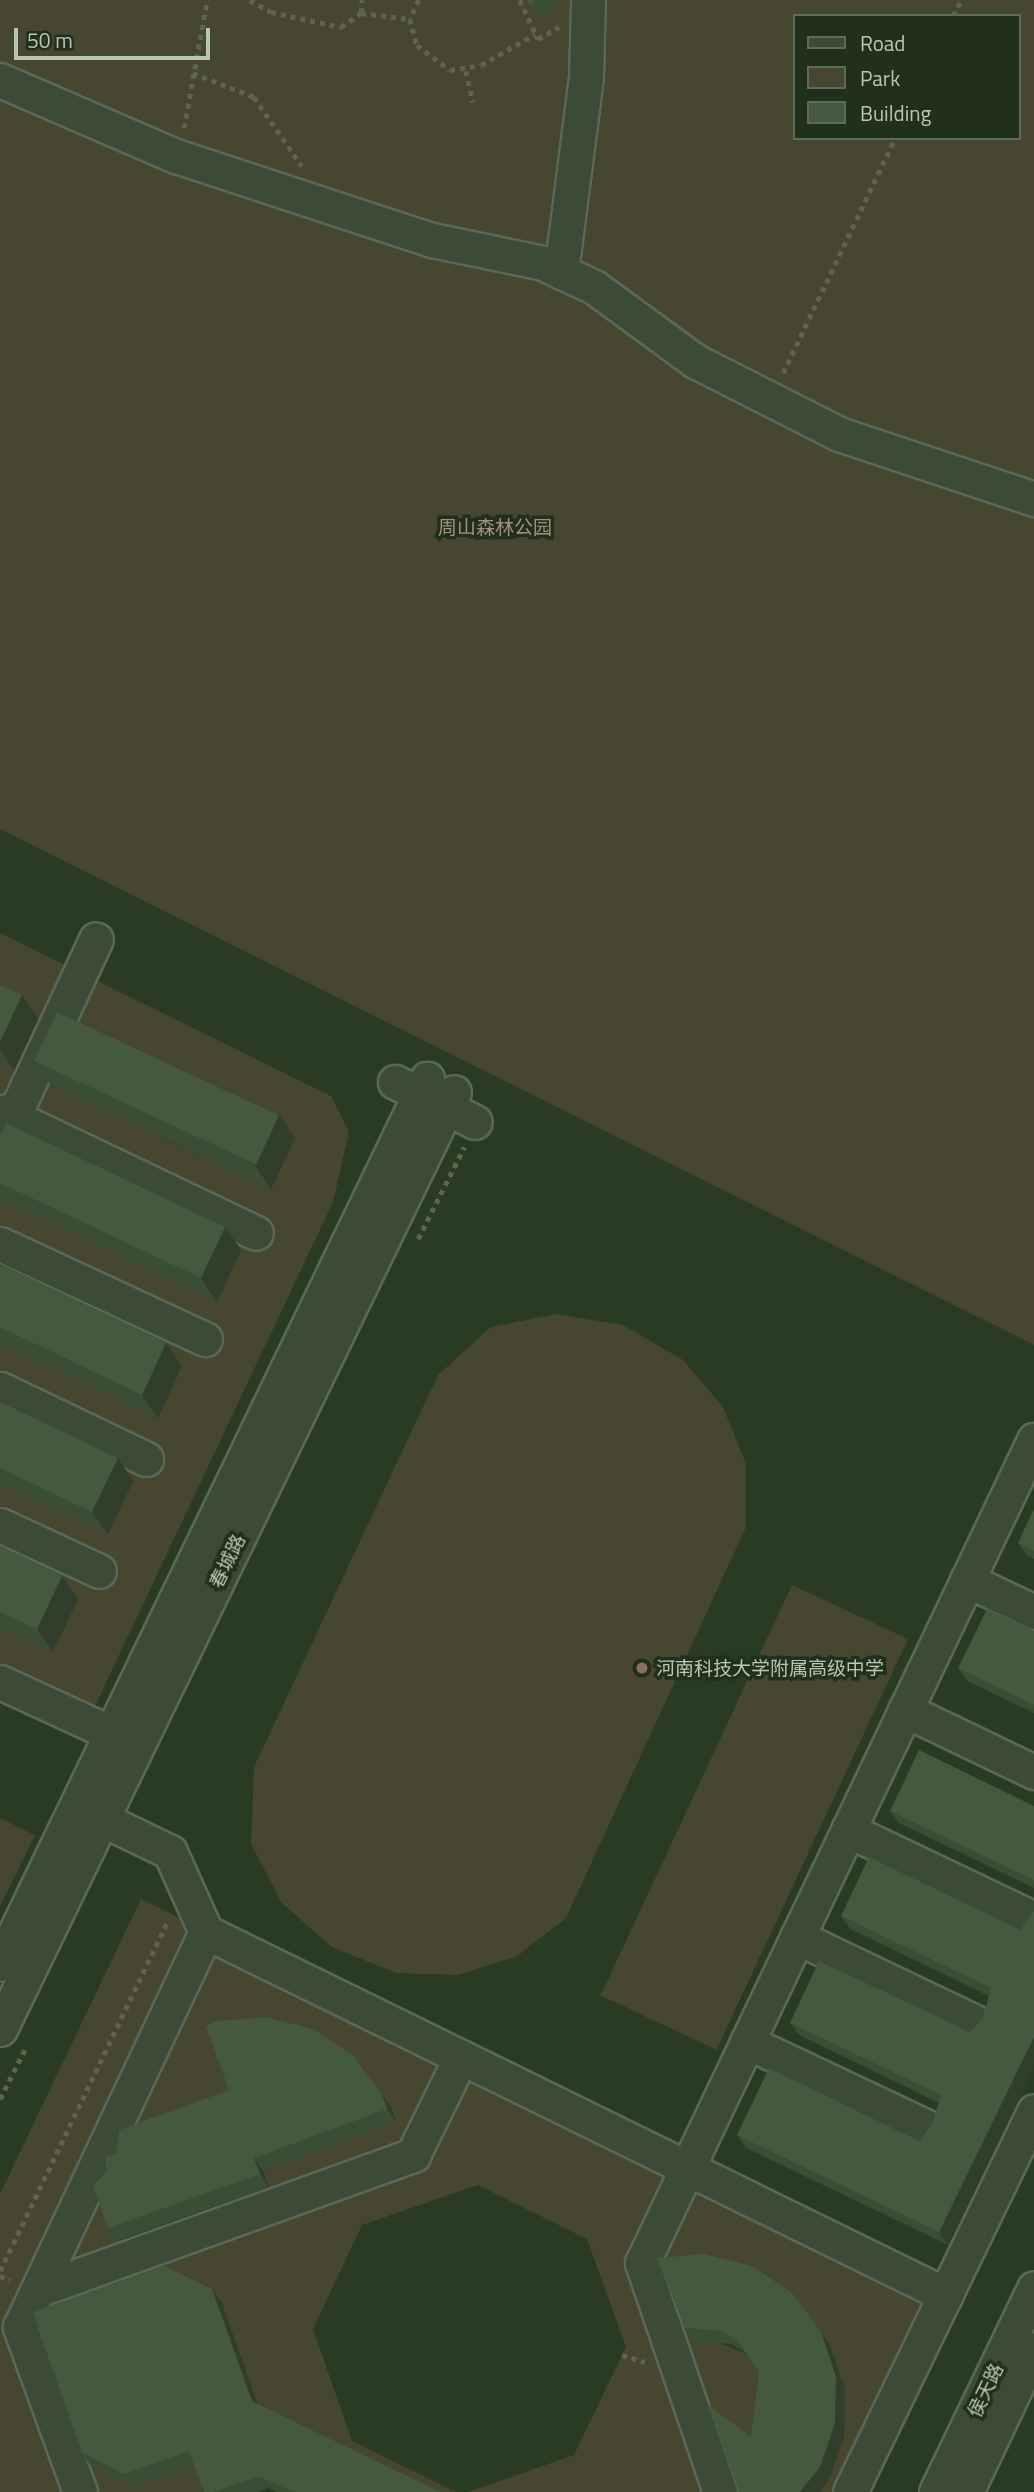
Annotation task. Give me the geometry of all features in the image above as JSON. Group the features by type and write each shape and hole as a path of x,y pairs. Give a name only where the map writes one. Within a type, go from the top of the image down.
{"street":[{"path":"562,272 588,15"},
{"path":"0,80 180,157 331,207 562,272 695,361 839,433 1034,499"},
{"path":"96,939 4,1115 256,1233"},
{"name":"春城路","path":"0,1964 90,1813 438,1094 113,1734 90,1813"},
{"path":"0,1244 205,1339"},
{"path":"0,1389 146,1458"},
{"path":"720,2492 642,2263 1034,1440"},
{"path":"0,1525 99,1571"},
{"path":"967,1580 1034,1612"},
{"path":"0,1682 113,1734"},
{"path":"905,1710 1034,1772"},
{"path":"90,1813 170,1852 206,1932 946,2295"},
{"path":"848,1830 1026,1915"},
{"name":"春城路","path":"0,2029 19,1932"},
{"path":"80,2492 20,2327 206,1932"},
{"path":"797,1937 975,2022"},
{"path":"747,2042 925,2126"},
{"path":"38,2290 413,2155 461,2057"},
{"path":"850,2492 1034,2111"},
{"name":"侯天路","path":"936,2492 1034,2288"},
{"name":"侯天路","path":"966,2492 1034,2349"}],"path":[{"path":"180,157 207,0"},
{"path":"250,0 322,26 350,25 361,13 362,0"},
{"path":"419,0 410,19 425,57 466,71 535,34 550,36 557,27 588,15"},
{"path":"520,0 535,34"},
{"path":"361,13 410,19"},
{"path":"466,71 473,102"},
{"path":"193,73 254,97 331,207"},
{"path":"770,399 894,140"},
{"path":"0,2271 185,1885"}],"green space":[{"name":"周山森林公园","path":"0,0 1034,0 1034,1345 0,829"},
{"path":"0,933 331,1096 349,1132 333,1202 87,1723 0,1682 0,1627 53,1652 0,1562 0,1342 158,1418 0,1280 0,1198 217,1301 241,1250 0,1193 0,1063 16,1070 40,1020 0,1000","holes":["52,1085 295,1138 271,1189"]},
{"path":"556,1314 623,1325 683,1360 723,1407 746,1464 746,1527 566,1918 516,1957 457,1975 396,1973 332,1947 281,1902 251,1844 254,1767 438,1375 491,1327"},
{"path":"792,1585 908,1639 717,2050 601,1996"},
{"path":"0,1818 35,1835 0,1906"},
{"path":"141,1899 946,2295 850,2492 819,2492 844,2436 845,2389 830,2345 712,2340 747,2354 768,2385 743,2492 468,2492 574,2455 626,2347 587,2239 478,2185 362,2225 313,2329 352,2441 456,2492 422,2492 261,2414 221,2301 38,2327 87,2464 134,2486 198,2464 208,2492 0,2492 0,2194","holes":["238,2103 395,2121 263,2171 270,2190 118,2241 99,2190"]}],"building":[{"path":"0,985 22,995 0,1042"},
{"path":"57,1012 279,1116 256,1164 34,1061"},
{"path":"6,1123 225,1227 201,1278 0,1183 0,1137"},
{"path":"0,1264 166,1343 142,1395 0,1327"},
{"path":"0,1402 118,1458 92,1512 0,1468"},
{"path":"1034,1509 1034,1551 1018,1543"},
{"path":"0,1546 62,1576 37,1629 0,1612"},
{"path":"987,1609 1034,1631 1034,1705 958,1668"},
{"path":"919,1750 1034,1806 1034,1880 890,1811"},
{"path":"869,1857 1020,1930 1034,1911 1034,2037 939,2232 737,2135 769,2068 919,2141 933,2122 941,2095 790,2023 819,1961 970,2032 983,2018 991,1988 841,1916"},
{"path":"266,2017 313,2029 353,2055 382,2094 387,2109 254,2158 260,2174 108,2228 93,2186 106,2172 106,2157 116,2154 119,2130 229,2090 206,2026 217,2021"},
{"path":"705,2254 752,2266 792,2293 821,2332 836,2377 835,2423 820,2467 800,2492 739,2492 708,2405 751,2437 759,2372 738,2341 722,2331 685,2328 657,2258"},
{"path":"165,2266 212,2289 252,2401 440,2492 293,2492 259,2476 214,2492 204,2492 189,2451 125,2474 82,2453 33,2312"}],"place":[{"name":"河南科技大学附属高级中学","path":"642,1668"}]}
